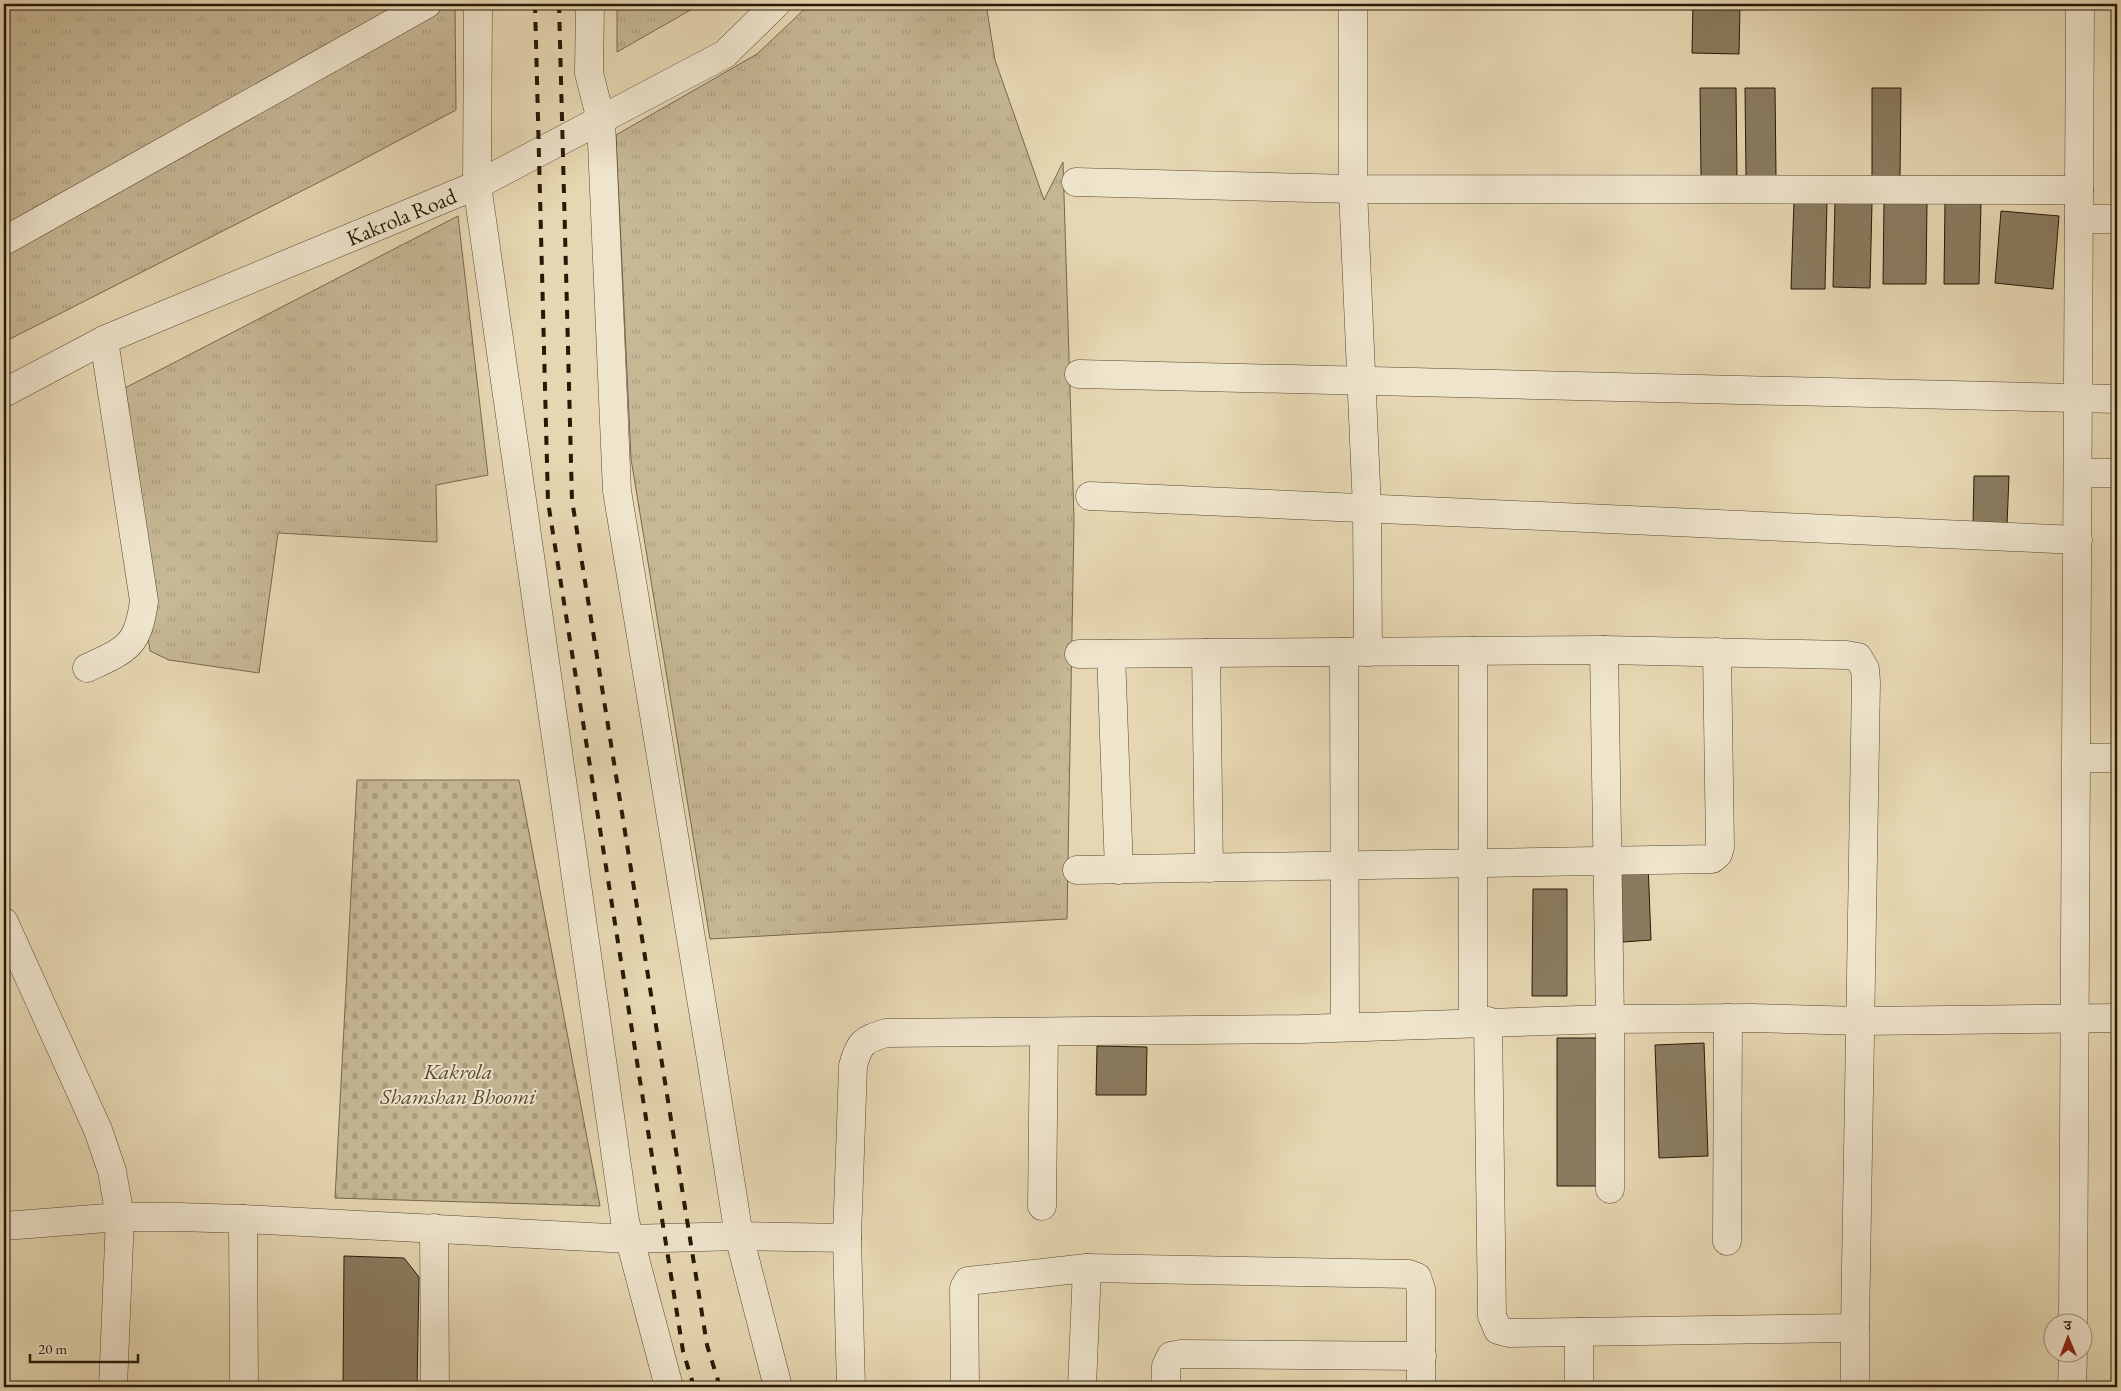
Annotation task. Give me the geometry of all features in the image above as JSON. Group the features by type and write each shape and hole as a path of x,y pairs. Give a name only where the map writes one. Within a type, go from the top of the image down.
{"street":[{"path":"4,241 427,4"},
{"path":"478,4 477,185 623,1211 669,1387"},
{"path":"590,4 589,73 601,120 617,491 739,1236 778,1387"},
{"name":"Kakrola Road","path":"4,393 104,340 477,185 725,54 776,4"},
{"path":"1345,1027 1344,865 1356,652 1368,508 1354,189 1353,4"},
{"path":"2073,1314 2080,4"},
{"path":"1076,182 1354,189 2079,190"},
{"path":"2079,219 2117,219"},
{"path":"87,668 118,654 133,641 141,622 144,601 104,340"},
{"path":"1079,374 2078,400 2117,399"},
{"path":"2078,473 2117,473"},
{"path":"1090,496 2078,540"},
{"path":"1604,650 1610,1019 1610,1190"},
{"path":"1079,654 1604,650 1846,655 1858,658 1865,669 1855,1387"},
{"path":"1473,651 1473,862 1493,1323 1498,1330 1509,1333 1855,1328"},
{"path":"1077,870 1712,859 1718,854 1720,847 1717,652"},
{"path":"1206,653 1209,868"},
{"path":"1111,654 1119,870"},
{"path":"2077,758 2117,758"},
{"path":"4,922 98,1130 112,1171 120,1217 112,1387"},
{"path":"1727,1240 1728,1018"},
{"path":"852,1387 847,1238 853,1066 858,1048 870,1038 886,1033 1345,1027 1610,1019 1728,1018 1861,1021 2117,1018"},
{"path":"1042,1206 1044,1032"},
{"path":"4,1226 120,1217 243,1219 629,1239 739,1236 847,1238"},
{"path":"243,1219 244,1387"},
{"path":"434,1228 435,1387"},
{"path":"1082,1387 1087,1268"},
{"path":"965,1387 964,1288 968,1281 1087,1268 1409,1274 1417,1277 1421,1289 1421,1387"},
{"path":"1579,1332 1579,1387"},
{"path":"1166,1387 1166,1366 1170,1356 1181,1354 1422,1356"},
{"path":"2072,1364 2072,1387"}],"green space":[{"path":"4,4 455,4 456,110 343,170 4,342"},
{"path":"617,4 701,4 617,52"},
{"path":"810,4 986,4 995,60 1044,200 1063,162 1074,519 1067,919 710,939 631,459 616,135 757,54"},
{"path":"458,216 488,475 436,485 437,542 278,533 259,673 169,660 150,651 114,406 123,389"},
{"name":"Kakrola Shamshan Bhoomi","path":"357,780 519,780 600,1206 335,1198"}],"building":[{"path":"1693,4 1740,4 1739,54 1692,53"},
{"path":"1700,88 1736,88 1737,177 1701,177"},
{"path":"1745,88 1775,88 1776,176 1746,177"},
{"path":"1872,88 1901,88 1900,177 1872,177"},
{"path":"1794,201 1827,201 1825,289 1791,289"},
{"path":"1835,202 1872,202 1870,288 1833,287"},
{"path":"1945,202 1981,202 1979,284 1944,284"},
{"path":"1884,203 1927,203 1926,284 1883,284"},
{"path":"2001,211 2059,216 2053,289 1995,283"},
{"path":"1974,476 2009,476 2007,526 1973,525"},
{"path":"1648,863 1651,940 1623,942 1620,865"},
{"path":"1533,889 1567,889 1567,996 1532,996"},
{"path":"1557,1038 1603,1038 1603,1186 1557,1186"},
{"path":"1704,1043 1708,1156 1659,1158 1655,1045"},
{"path":"1097,1046 1147,1047 1146,1095 1096,1095"},
{"path":"344,1256 404,1258 419,1277 417,1387 343,1387"}],"railway":[{"path":"535,4 548,502 683,1351 694,1387"},
{"path":"559,4 572,500 707,1345 720,1387"}]}
